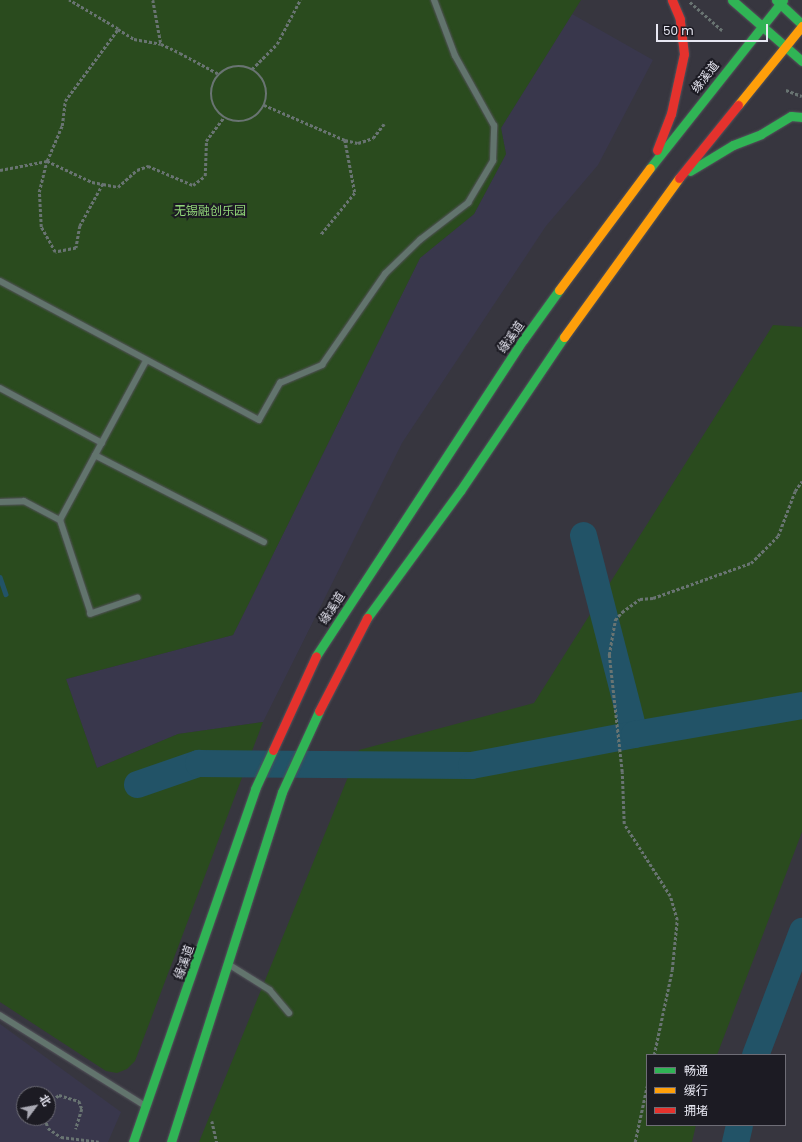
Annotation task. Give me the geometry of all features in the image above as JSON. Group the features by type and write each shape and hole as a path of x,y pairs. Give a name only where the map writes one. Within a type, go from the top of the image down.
{"main road":[{"path":"651,166 671,114 684,54 680,19 672,0"},
{"path":"732,0 802,61"},
{"path":"171,1142 282,792 316,717 371,611 460,491 598,287 680,178 787,47 802,25 780,1"},
{"name":"缘溪道","path":"133,1142 147,1107 255,788 321,646 523,340 651,166 780,1"},
{"path":"680,178 733,145 760,134 791,116 802,117"}],"lane":[{"path":"0,281 146,361 259,420 280,383 322,365 385,274 420,240 468,203 493,161 494,126 455,56 434,0"},
{"path":"60,520 146,361"},
{"path":"0,388 102,443"},
{"path":"95,455 264,542"},
{"path":"0,502 24,501 60,520 91,614 138,598"},
{"path":"228,963 270,990 289,1013"},
{"path":"0,1015 147,1107"}],"path":[{"path":"69,0 134,38 161,44 219,74"},
{"path":"153,0 161,44"},
{"path":"252,69 277,44 300,0"},
{"path":"688,0 722,30"},
{"path":"103,184 80,226 76,248 55,252 41,227 39,192 47,161 62,126 66,101 118,29"},
{"path":"235,66 252,69 264,83 267,92 264,105 255,116 246,121 237,122 224,117 214,107 211,98 211,89 219,74 235,66"},
{"path":"786,90 802,96"},
{"path":"264,105 345,140 358,143 373,138 384,124"},
{"path":"0,170 47,161 92,182 118,187 137,170 148,166 193,185 205,176 206,141 224,117"},
{"path":"321,235 354,193 345,140"},
{"path":"654,1054 672,970 677,920 670,896 624,824 622,772 609,655 616,620 631,604 640,599 653,598 751,563 778,536 795,492 802,482"},
{"path":"635,1142 646,1091"},
{"path":"56,1097 59,1095 78,1101 82,1109 76,1129"},
{"path":"212,1121 217,1142"},
{"path":"47,1126 60,1137 99,1142"},
{"path":"73,1142 77,1139"}],"shaded area":[{"path":"572,14 653,60 598,165 546,226 402,443 263,722 178,734 97,768 66,679 233,635 420,258 474,214 506,154 501,128"},
{"path":"0,1024 121,1112 108,1142 0,1142"}],"green space":[{"name":"无锡融创乐园","path":"0,0 581,0 501,128 506,154 474,214 420,258 233,635 66,679 97,768 178,734 263,722 135,1061 127,1069 117,1073 106,1071 0,1002"},
{"path":"773,325 802,327 802,832 717,1054 646,1054 646,1126 696,1126 692,1142 199,1142 359,750 534,703"}],"waterway":[{"path":"583,535 634,734"},
{"path":"0,577 6,594"},
{"path":"137,784 198,763 471,765 634,734 802,705"},
{"path":"755,1054 802,931"},
{"path":"735,1142 739,1126"}],"traffic: fast":[{"path":"732,0 802,61"},
{"path":"776,0 802,24"},
{"path":"650,168 783,0"},
{"path":"690,171 733,145 761,134 791,116 802,117"},
{"path":"316,656 523,340 559,290"},
{"path":"367,618 460,491 564,337"},
{"path":"171,1142 282,792 319,711"},
{"path":"133,1142 255,789 273,750"}],"traffic: slow":[{"path":"738,105 802,26"},
{"path":"559,290 650,168"},
{"path":"564,337 679,178"}],"traffic: jam":[{"path":"657,150 671,114 684,54 680,19 672,0"},
{"path":"679,178 738,105"},
{"path":"319,711 367,618"},
{"path":"273,750 316,656"}]}
